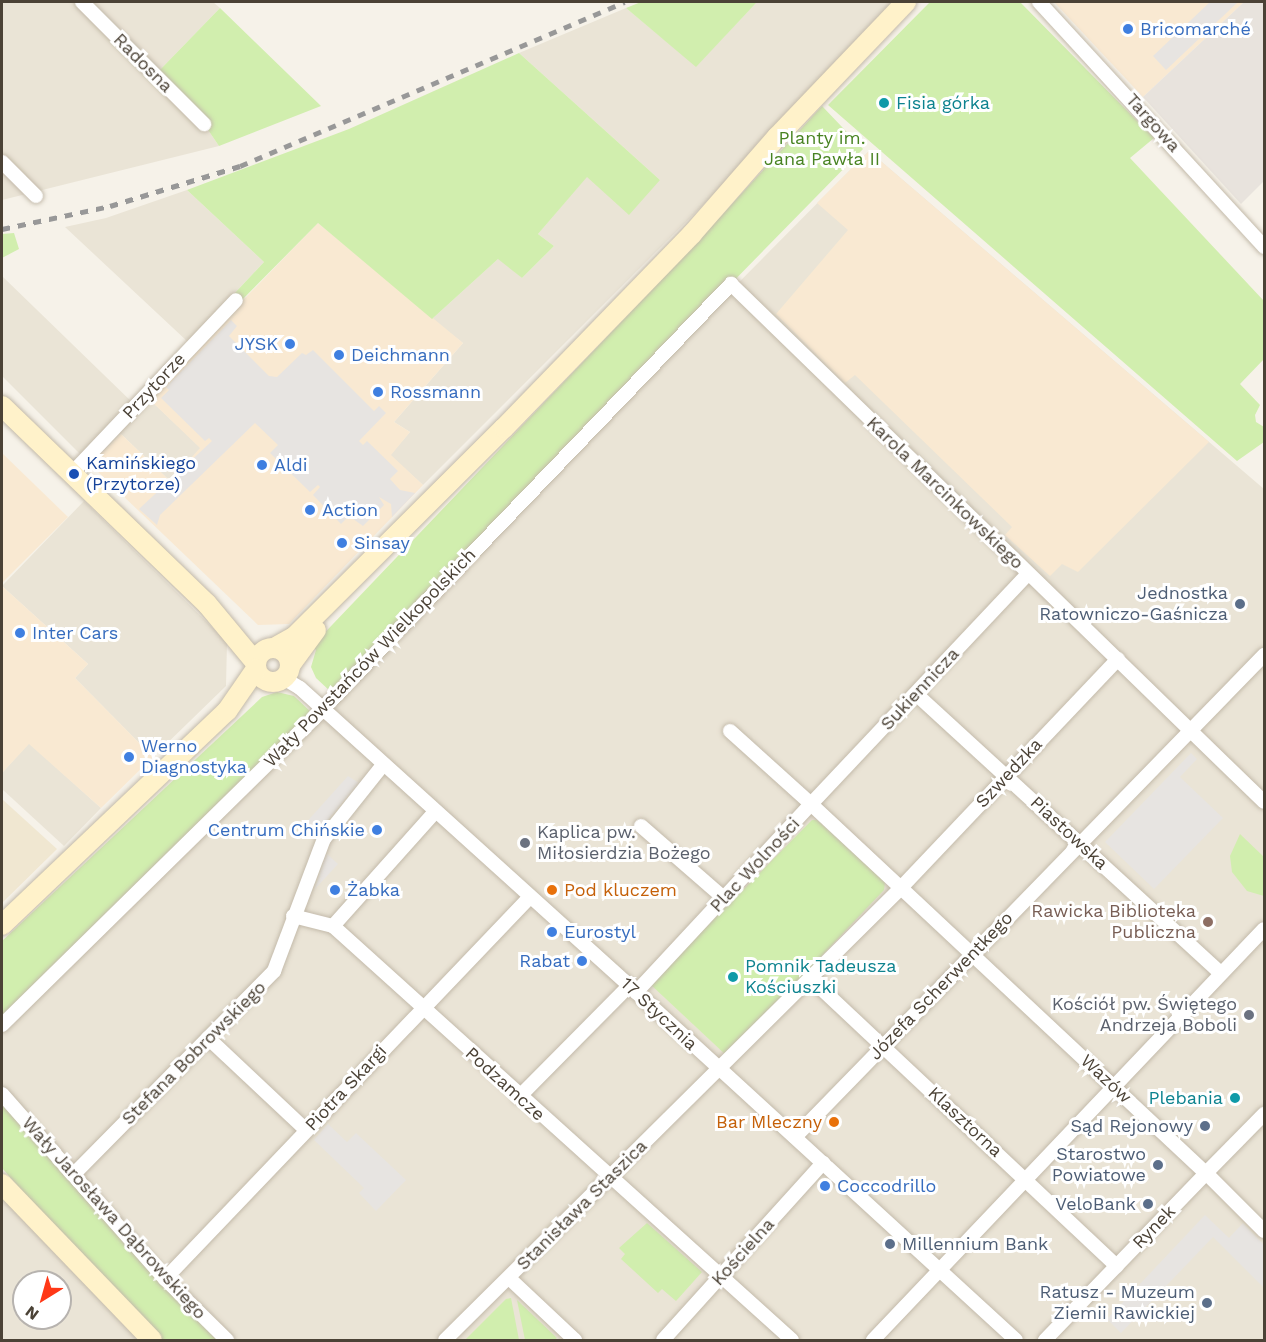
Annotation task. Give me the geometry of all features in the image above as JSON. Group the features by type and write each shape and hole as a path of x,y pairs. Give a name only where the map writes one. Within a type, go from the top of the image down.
{"main road":[{"path":"275,668 294,637 504,428 692,234 777,137 906,2"},
{"path":"2,406 275,668"},
{"path":"2,925 227,711 312,634 422,525 504,428"},
{"path":"2,1184 152,1341"}],"street":[{"name":"Radosna","path":"82,2 204,124"},
{"name":"Targowa","path":"1038,2 1264,247"},
{"path":"2,162 36,196"},
{"name":"Karola Marcinkowskiego","path":"731,284 1264,802"},
{"name":"Wały Powstańców Wielkopolskich","path":"2,1025 322,710 731,284"},
{"name":"Przytorze","path":"72,473 236,300"},
{"name":"Sukiennicza","path":"811,804 1028,574"},
{"name":"Józefa Scherwentkego","path":"795,1137 1079,843 1264,656"},
{"name":"Szwedzka","path":"901,888 1118,659"},
{"name":"17 Stycznia","path":"275,668 434,813 633,989 1016,1341"},
{"name":"Piastowska","path":"916,694 1221,973"},
{"path":"730,731 811,804"},
{"name":"Stefana Bobrowskiego","path":"75,1173 274,971 324,839 382,766"},
{"name":"Plac Wolności","path":"519,1097 725,899 811,804 901,888"},
{"path":"293,916 333,926 434,813"},
{"path":"641,826 725,899"},
{"path":"719,1069 812,980 901,888"},
{"name":"Wazów","path":"901,888 1206,1173"},
{"name":"Piotra Skargi","path":"165,1279 529,898"},
{"name":"Podzamcze","path":"333,926 519,1097 792,1341"},
{"path":"873,1341 1024,1177 1264,929"},
{"name":"Klasztorna","path":"812,980 1117,1266"},
{"path":"208,1038 306,1130"},
{"name":"Stanisława Staszica","path":"445,1341 611,1179 719,1069"},
{"name":"Wały Jarosława Dąbrowskiego","path":"2,1094 75,1173 165,1279 227,1341"},
{"name":"Rynek","path":"1045,1341 1264,1114"},
{"name":"Kościelna","path":"663,1341 823,1163"},
{"path":"1206,1173 1264,1231"},
{"path":"509,1278 575,1341"}],"shaded area":[{"path":"2,2 213,2 220,8 155,75 204,124 219,146 2,200"},
{"path":"757,2 906,2 423,485 390,455 410,432 394,422 463,343 432,319 499,258 522,278 554,246 538,234 587,176 660,180 519,53 626,8 696,66"},
{"path":"1054,2 1244,2 1143,97"},
{"path":"1210,2 1238,2 1166,70 1153,56"},
{"path":"1244,2 1264,2 1264,181 1241,204 1143,97"},
{"path":"869,151 1264,489 1264,1340 220,1340 2,1100 2,1018 312,713"},
{"path":"869,151 1209,442 1078,572 1062,564 1050,576 1005,535 1012,527 855,375 845,383 776,314 848,230 817,203"},
{"path":"187,190 264,262 188,342 65,227 106,218"},
{"path":"318,223 463,343 394,422 410,432 391,455 423,485 289,624 258,625 95,469 95,460 121,434 170,481 200,448 148,398"},
{"path":"2,276 136,406 148,398 201,448 170,481 121,434 95,460 95,469 2,376"},
{"path":"231,320 237,326 229,336 269,376 277,377 302,353 306,355 313,350 374,411 379,406 386,413 359,441 363,445 367,441 398,471 390,479 400,490 415,493 392,517 391,504 379,497 384,505 363,526 349,516 341,524 313,495 320,487 318,485 310,492 270,453 278,445 255,423 160,515 157,525 139,509 212,441 209,438 205,441 161,398 169,390 166,387"},
{"path":"2,453 68,517 2,583"},
{"path":"84,501 227,642 226,686 153,757 75,678 88,664 2,586"},
{"path":"2,586 88,664 75,678 153,757 101,808 29,744 2,773"},
{"path":"29,743 101,808 64,846 2,789 2,773"},
{"path":"1191,753 1197,759 1180,777 1223,818 1154,889 1105,842"},
{"path":"348,776 359,783 316,834 303,826"},
{"path":"2,799 57,849 2,903"},
{"path":"326,853 338,864 315,889 315,888"},
{"path":"328,1124 347,1142 356,1133 406,1180 376,1211 359,1193 364,1188 314,1140"},
{"path":"2,1194 140,1340 2,1340"},
{"path":"1205,1215 1229,1238 1243,1223 1264,1245 1264,1288 1213,1237 1121,1333 1107,1319"}],"green space":[{"path":"641,2 757,2 696,67 626,8"},
{"name":"Planty im. Jana Pawła II","path":"930,2 1020,2 1154,138 1130,158 1264,301 1264,359 1240,384 1260,405 1255,415 1256,422 1264,427 1264,442 1237,461 828,105"},
{"path":"220,8 321,106 219,146 204,124 155,75"},
{"path":"519,53 660,180 629,215 587,177 538,234 554,246 522,278 498,259 432,319 318,223 239,303 232,296 264,262 187,190 349,129"},
{"name":"Planty im. Jana Pawła II","path":"822,106 863,149 331,692 316,678 311,667 316,650 312,646 687,253"},
{"path":"14,233 19,249 2,258 2,234"},
{"path":"277,692 294,696 312,713 2,1018 2,941 262,697"},
{"path":"812,820 817,820 885,882 884,890 727,1056 650,984"},
{"path":"1240,834 1264,857 1264,896 1247,891 1232,872 1230,856"},
{"path":"2,1100 220,1340 163,1340 48,1220 2,1168"},
{"path":"647,1223 702,1272 676,1301 662,1289 658,1293 621,1259 625,1254 619,1248"},
{"path":"511,1298 519,1340 465,1340 506,1299"},
{"path":"517,1300 557,1338 554,1340 525,1340"}],"railway":[{"path":"2,229 110,206 240,166 625,2"}],"place":[{"name":"Bricomarché","path":"1128,29"},
{"name":"Fisia górka","path":"884,103"},
{"name":"JYSK","path":"290,344"},
{"name":"Deichmann","path":"339,355"},
{"name":"Rossmann","path":"378,392"},
{"name":"Aldi","path":"262,465"},
{"name":"Kamińskiego (Przytorze)","path":"74,474"},
{"name":"Action","path":"310,510"},
{"name":"Sinsay","path":"342,543"},
{"name":"Jednostka Ratowniczo-Gaśnicza","path":"1240,604"},
{"name":"Inter Cars","path":"20,633"},
{"name":"Werno Diagnostyka","path":"129,757"},
{"name":"Centrum Chińskie","path":"377,830"},
{"name":"Kaplica pw. Miłosierdzia Bożego","path":"525,843"},
{"name":"Żabka","path":"335,890"},
{"name":"Pod kluczem","path":"552,890"},
{"name":"Rawicka Biblioteka Publiczna","path":"1208,922"},
{"name":"Eurostyl","path":"552,932"},
{"name":"Rabat","path":"582,961"},
{"name":"Pomnik Tadeusza Kościuszki","path":"733,977"},
{"name":"Kościół pw. Świętego Andrzeja Boboli","path":"1249,1015"},
{"name":"Plebania","path":"1235,1098"},
{"name":"Bar Mleczny","path":"834,1122"},
{"name":"Sąd Rejonowy","path":"1205,1126"},
{"name":"Starostwo Powiatowe","path":"1158,1165"},
{"name":"Coccodrillo","path":"825,1186"},
{"name":"VeloBank","path":"1148,1204"},
{"name":"Millennium Bank","path":"890,1244"},
{"name":"Ratusz - Muzeum Ziemii Rawickiej","path":"1207,1303"}]}
